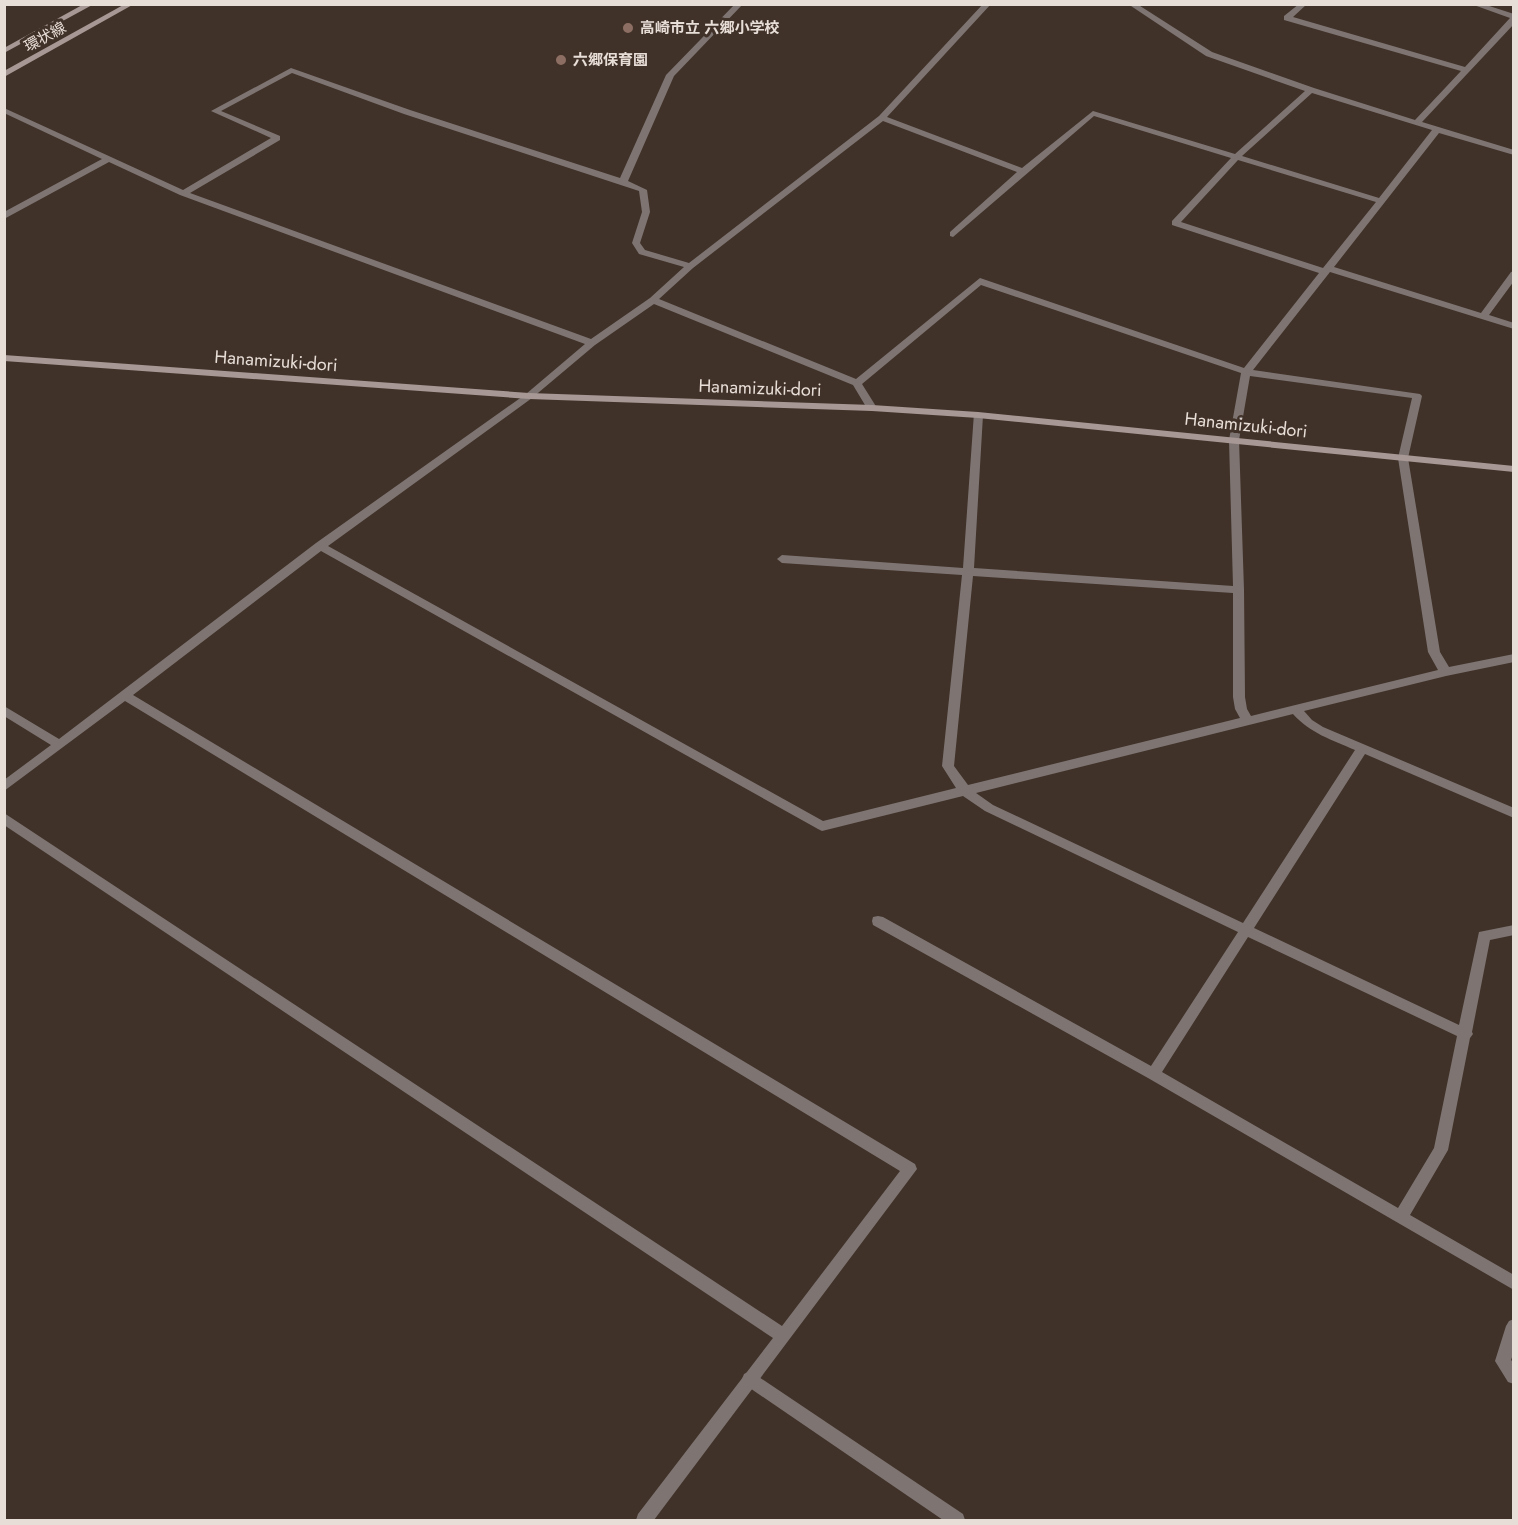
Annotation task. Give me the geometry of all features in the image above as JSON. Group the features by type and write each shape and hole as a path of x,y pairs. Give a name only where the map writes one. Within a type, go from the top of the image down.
{"street":[{"name":"環状線","path":"4,51 91,4"},
{"name":"環状線","path":"4,75 131,4"},
{"path":"623,182 670,75 740,4"},
{"path":"1131,4 1209,54 1311,90 1514,153"},
{"path":"1304,4 1287,18 1467,70"},
{"path":"1416,124 1514,18 1474,4"},
{"path":"4,787 320,546 530,396 592,344 653,300 690,266 882,118 987,5"},
{"path":"183,193 277,138 214,111 291,70 407,112 643,190 646,212 636,243 642,252 690,266"},
{"path":"1311,90 1237,156 1175,223 1514,326"},
{"path":"4,110 183,193 592,344"},
{"path":"953,234 1023,171 1093,113 1381,201"},
{"path":"882,118 1023,171"},
{"path":"1247,720 1241,709 1239,697 1239,590 1234,440 1245,372 1437,130"},
{"path":"4,216 108,159"},
{"path":"1483,317 1514,274"},
{"path":"857,383 980,281 1245,372 1417,396 1403,458 1434,652 1439,664 1446,672"},
{"path":"653,300 857,383 872,408"},
{"name":"Hanamizuki-dori","path":"4,358 530,396 872,408 978,415 1514,469"},
{"path":"978,415 968,573 948,766 953,778 965,791 989,808 1466,1034"},
{"path":"320,546 822,826 1247,720 1514,658"},
{"path":"782,559 1239,590"},
{"path":"124,696 910,1169 644,1521"},
{"path":"4,710 58,744"},
{"path":"1296,710 1308,723 1319,730 1514,813"},
{"path":"1154,1074 1362,749"},
{"path":"4,818 783,1336"},
{"path":"878,921 1154,1074 1514,1282"},
{"path":"1401,1216 1441,1150 1484,936 1514,930"},
{"path":"1514,1326 1503,1361 1514,1377"},
{"path":"750,1379 957,1521"}],"place":[{"name":"高崎市立 六郷小学校","path":"628,28"},
{"name":"六郷保育園","path":"561,60"}]}
